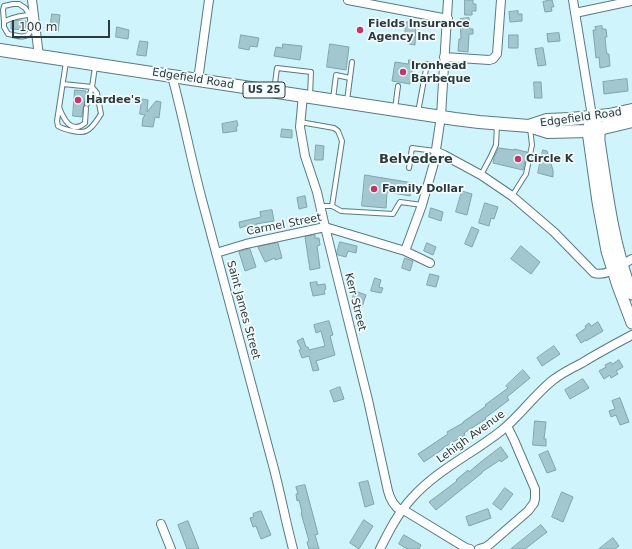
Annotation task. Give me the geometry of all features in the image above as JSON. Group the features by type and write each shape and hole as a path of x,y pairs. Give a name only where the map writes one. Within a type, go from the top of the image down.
{"main road":[{"name":"Edgefield Road","path":"0,50 479,122 529,126 548,132 593,130 632,121"},
{"name":"Edgefield Road","path":"529,126 547,120 609,115 632,110"},
{"path":"592,116 603,228 607,251 622,265 632,294"},
{"path":"622,265 632,323"}],"street":[{"path":"32,0 32,14 39,56"},
{"path":"198,80 209,0"},
{"path":"348,0 448,19"},
{"path":"405,251 422,204 434,163 441,116 448,0"},
{"path":"444,57 489,60 494,58 497,54 501,0"},
{"path":"573,0 592,116"},
{"path":"575,13 632,1"},
{"name":"Saint James Street","path":"172,76 183,115 200,193 274,471 293,549"},
{"name":"Kerr Street","path":"306,96 300,122 305,156 317,192 368,400 388,490 392,502 397,508 402,510"},
{"path":"435,151 481,175 512,196 554,232 594,273 605,273 622,265"},
{"name":"Carmel Street","path":"216,252 325,227 405,251 430,263"},
{"name":"Lehigh Avenue","path":"380,549 402,510 419,490 507,426 555,379 632,335"},
{"path":"479,549 490,544 528,511 531,508 535,498 535,488 507,426"},
{"path":"402,510 470,549"},
{"path":"160,524 171,549"}],"lane":[{"path":"19,4 32,14 30,32 27,36 24,37 8,34 4,27 4,6 19,4"},
{"path":"4,22 8,19 32,14"},
{"path":"63,84 92,87 98,93 101,114 94,125 85,132 73,131 60,127 56,121 67,60"},
{"path":"347,102 352,62"},
{"path":"59,107 66,122 71,126 81,127 85,123 86,106 92,87 95,64"},
{"path":"418,112 427,64 444,68"},
{"path":"273,91 277,68 311,72 306,96"},
{"path":"333,100 336,75 350,78"},
{"path":"395,109 398,86"},
{"path":"300,122 334,128 342,140 332,206"},
{"path":"481,175 496,145 497,123"},
{"path":"512,196 526,174 532,145 529,126"},
{"path":"409,168 412,148 435,151"},
{"path":"320,206 332,206 341,211 393,214 400,202 422,204"}],"building":[{"path":"465,0 473,0 473,4 476,4 476,11 472,11 472,15 465,15"},
{"path":"552,0 554,7 551,7 552,11 545,12 543,2"},
{"path":"518,11 518,14 522,14 522,21 510,22 509,12"},
{"path":"52,14 60,15 58,32 50,31"},
{"path":"469,18 470,29 473,29 473,34 469,34 468,52 458,51 459,39 461,39 460,19"},
{"path":"18,20 26,21 26,30 11,29 11,22"},
{"path":"406,22 416,22 415,45 409,44 409,40 405,39"},
{"path":"602,26 602,29 606,29 606,48 607,54 609,54 610,66 600,68 599,57 596,58 593,30 596,30 595,27"},
{"path":"117,27 129,30 128,39 116,37"},
{"path":"559,33 560,41 548,42 547,34"},
{"path":"241,35 259,38 257,47 250,46 249,50 239,48"},
{"path":"509,35 518,35 518,48 509,48"},
{"path":"140,41 148,42 146,56 137,55"},
{"path":"283,44 302,46 300,60 274,56 276,47 282,48"},
{"path":"330,44 349,47 346,70 327,67"},
{"path":"543,48 546,65 538,66 535,49"},
{"name":"Ironhead Barbeque","path":"409,60 414,60 410,84 392,81 395,62 408,64"},
{"path":"627,79 628,91 604,94 603,82"},
{"path":"534,82 541,82 542,98 535,98"},
{"path":"75,90 86,91 82,117 73,116"},
{"path":"142,99 148,100 147,112 156,101 161,102 159,118 155,117 153,127 142,126 145,115 140,114"},
{"path":"237,121 237,131 223,133 222,124"},
{"path":"282,129 292,130 292,138 281,137"},
{"path":"316,145 324,146 323,160 315,160"},
{"path":"499,148 527,152 523,170 493,163"},
{"path":"543,150 547,151 553,170 553,177 538,173"},
{"path":"365,175 413,183 410,196 387,192 386,208 362,206"},
{"path":"462,191 472,194 467,215 456,212"},
{"path":"305,196 307,207 299,209 297,198"},
{"path":"485,203 498,207 494,219 491,218 489,226 479,223"},
{"path":"431,208 443,212 441,221 429,217"},
{"path":"272,210 274,221 256,224 257,229 252,231 249,225 240,228 239,222 261,217 260,212"},
{"path":"472,227 479,230 472,247 465,244"},
{"path":"315,235 315,238 319,238 320,245 317,246 320,268 310,270 305,237"},
{"path":"340,242 357,246 356,253 348,251 346,257 338,255 337,253"},
{"path":"278,243 282,258 275,260 275,258 265,262 258,247"},
{"path":"427,243 436,247 433,255 424,251"},
{"path":"521,246 540,262 531,274 511,259"},
{"path":"250,249 256,267 245,271 239,252"},
{"path":"405,258 413,261 410,271 402,268"},
{"path":"430,274 439,276 436,287 427,285"},
{"path":"375,278 381,280 379,287 383,288 381,293 371,291"},
{"path":"317,282 317,285 325,284 325,294 313,296 310,283"},
{"path":"355,291 366,295 362,307 351,303"},
{"path":"329,321 333,335 330,336 335,355 316,361 319,370 313,371 309,356 302,358 299,350 301,349 297,341 303,338 306,347 308,347 309,350 325,346 321,331 316,333 314,325"},
{"path":"598,322 603,331 581,343 576,335 586,328 585,326 589,323 591,326"},
{"path":"554,346 560,354 542,366 537,358"},
{"path":"619,360 623,367 616,371 618,374 611,378 610,375 604,379 599,371 606,367 605,365 611,362 612,364"},
{"path":"523,370 530,378 507,397 509,400 485,418 486,419 464,433 465,435 443,448 424,462 418,454 448,434 447,432 463,423 486,406 485,405 508,388 506,386"},
{"path":"583,379 589,388 570,399 565,390"},
{"path":"340,387 344,399 334,402 330,391"},
{"path":"620,398 629,422 620,425 616,415 611,417 609,411 615,409 612,401"},
{"path":"535,421 546,422 544,439 546,439 546,446 533,445"},
{"path":"501,447 508,457 501,462 500,460 482,472 436,510 429,502 457,481 456,480 468,470 469,472"},
{"path":"548,451 556,470 547,473 539,455"},
{"path":"368,481 374,504 365,507 359,483"},
{"path":"305,485 318,534 315,535 319,549 309,549 307,542 309,541 299,500 297,501 296,494 298,494 296,487"},
{"path":"505,488 513,494 501,510 493,504"},
{"path":"562,492 573,497 563,522 552,517"},
{"path":"488,509 491,518 469,526 466,517"},
{"path":"261,511 271,535 261,539 256,526 253,527 250,518 254,517 253,514"},
{"path":"364,520 373,526 359,549 350,543"},
{"path":"188,521 199,549 187,549 178,525"},
{"path":"541,525 547,532 525,549 511,549"},
{"path":"404,535 421,545 419,549 407,549 399,544"},
{"path":"613,538 619,546 615,549 599,549"}],"place":[{"name":"Fields Insurance Agency Inc","path":"360,30"},
{"name":"Ironhead Barbeque","path":"403,72"},
{"name":"Hardee's","path":"78,100"},
{"name":"Circle K","path":"518,159"},
{"name":"Family Dollar","path":"374,189"}],"district":[{"name":"Belvedere","path":"416,160"}]}
